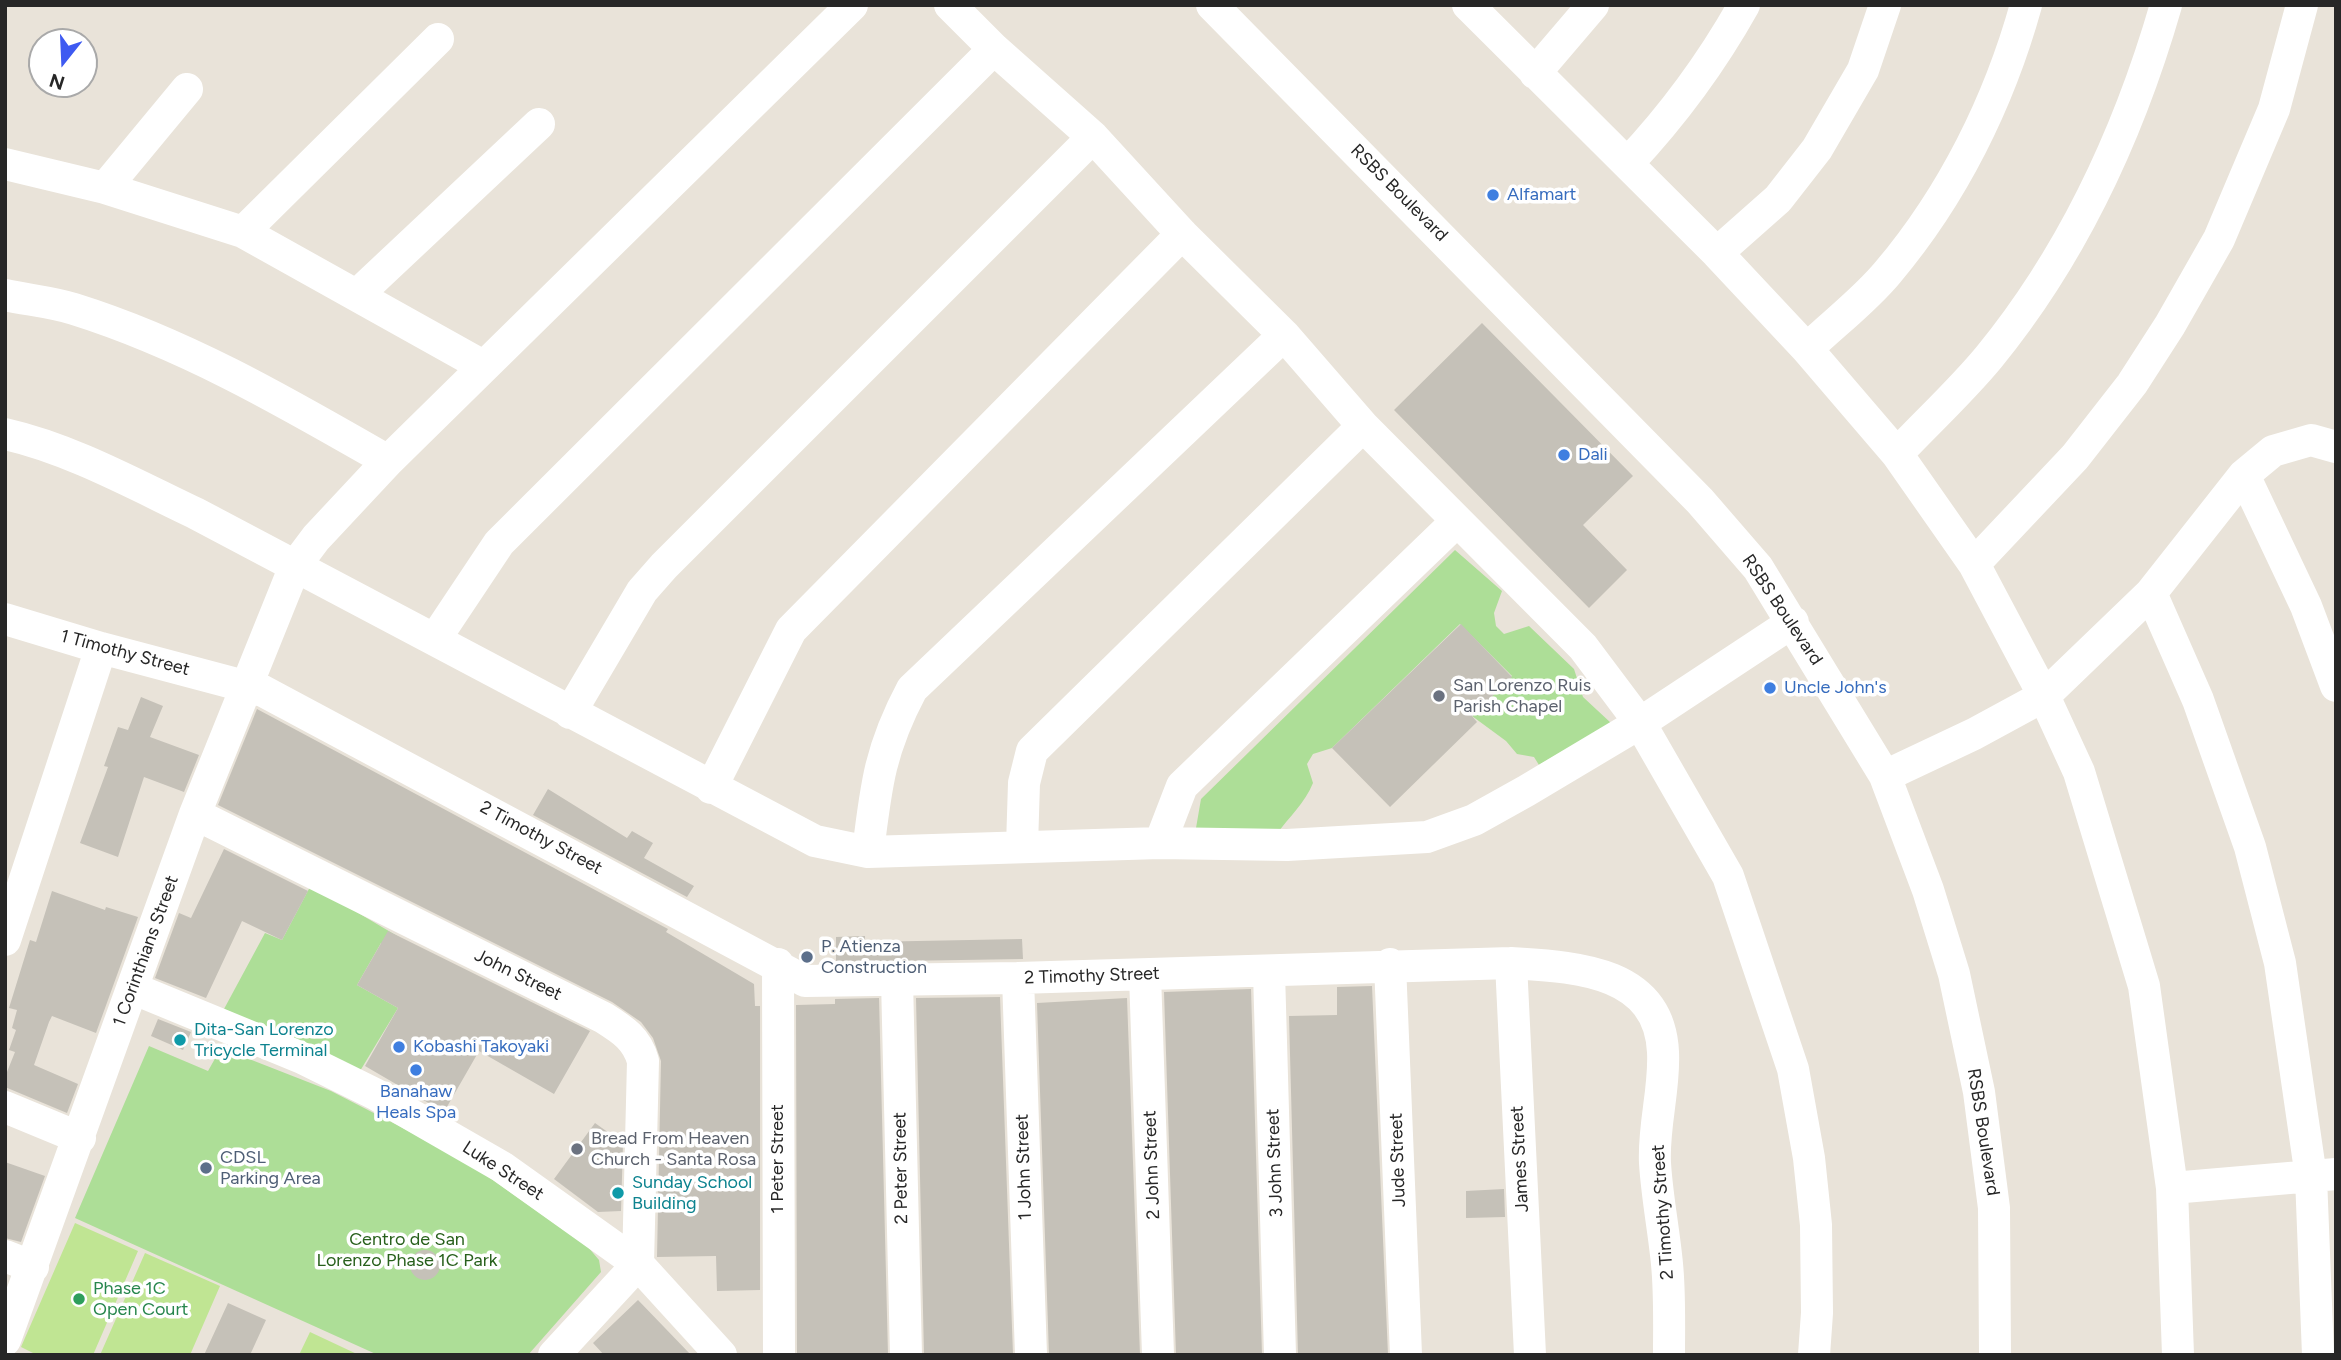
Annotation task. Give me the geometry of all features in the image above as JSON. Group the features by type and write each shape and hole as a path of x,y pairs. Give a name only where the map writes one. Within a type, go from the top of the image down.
{"street":[{"name":"1 Corinthians Street","path":"5,1340 19,1261 80,1138 195,814 295,566 316,538 388,461 852,5"},
{"path":"950,5 994,49 1093,137 1182,234 1284,335 1363,426 1583,647 1640,723 1728,876 1793,1069 1809,1158 1816,1225 1814,1355"},
{"path":"1468,5 1717,253 1807,349 1897,454 1974,564 2044,696 2079,772 2144,986 2172,1188 2178,1355"},
{"path":"1535,73 1593,5"},
{"path":"1628,163 1672,116 1715,57 1744,5"},
{"path":"1717,253 1778,199 1817,149 1863,70 1885,5"},
{"path":"1807,349 1886,275 1938,205 1986,119 2026,5"},
{"path":"1897,454 1989,356 2058,258 2103,180 2146,75 2166,5"},
{"path":"1974,564 2075,457 2132,384 2170,325 2219,239 2274,109 2302,5"},
{"name":"RSBS Boulevard","path":"1219,8 1700,501 1758,568 1885,776 1928,890 1954,974 1979,1092 1994,1208 1995,1355"},
{"path":"243,232 438,39"},
{"path":"435,639 499,542 994,49"},
{"path":"105,188 187,89"},
{"path":"357,295 539,124"},
{"path":"570,713 642,591 664,566 1093,137"},
{"path":"5,164 105,188 243,232 483,366"},
{"path":"711,788 791,630 1182,234"},
{"path":"5,295 72,308 181,349 270,394 388,461"},
{"path":"868,852 877,776 890,730 912,689 1284,335"},
{"path":"1022,846 1024,783 1032,751 1363,426"},
{"path":"5,434 26,438 102,469 435,639 815,841 868,852 1022,846 1287,845 1427,837 1474,820 1640,723 1793,622"},
{"path":"1885,776 1974,734 2044,696 2151,593 2244,475 2273,451 2311,440 2336,447"},
{"path":"2244,475 2306,606 2336,686"},
{"path":"1160,844 1182,786 1457,521"},
{"path":"2151,593 2198,700 2250,847 2280,963 2323,1175 2318,1355"},
{"name":"1 Timothy Street","path":"5,619 101,648 246,685"},
{"path":"5,940 101,648"},
{"name":"2 Timothy Street","path":"246,685 296,707 778,964 805,981 1269,972 1390,964 1511,962 1579,967 1613,978 1641,997 1658,1026 1663,1051 1655,1162 1667,1266 1669,1355"},
{"name":"John Street","path":"195,814 604,1018 626,1032 639,1046 643,1061 638,1264"},
{"name":"James Street","path":"1511,962 1530,1355"},
{"name":"1 Peter Street","path":"778,964 779,1355"},
{"name":"Jude Street","path":"1390,964 1406,1355"},
{"name":"3 John Street","path":"1269,972 1280,1355"},
{"name":"2 John Street","path":"1146,975 1158,1355"},
{"name":"1 John Street","path":"1018,978 1031,1355"},
{"name":"2 Peter Street","path":"897,980 906,1355"},
{"name":"Luke Street","path":"132,988 302,1058 375,1094 502,1167 638,1264 721,1355"},
{"path":"5,1107 80,1138"},
{"path":"2172,1188 2323,1175"},
{"path":"554,1355 638,1264"}],"green space":[{"path":"1455,550 1502,591 1494,613 1496,626 1504,634 1529,626 1574,669 1583,697 1611,723 1539,765 1534,757 1517,754 1506,741 1472,716 1512,676 1460,624 1332,748 1313,754 1307,764 1313,783 1310,790 1276,835 1196,828 1201,799"},
{"path":"311,885 409,943 381,943 357,985 398,1008 360,1071 224,1009 265,933 282,940"},
{"name":"Centro de San Lorenzo Phase 1C Park","path":"149,1046 208,1071 221,1048 331,1091 480,1171 588,1247 599,1260 601,1272 528,1355 378,1355 75,1218"},
{"name":"Phase 1C Open Court","path":"75,1223 138,1251 93,1355 37,1355 21,1347"},
{"path":"145,1253 220,1286 190,1355 100,1355"},
{"path":"310,1332 359,1355 299,1355"}],"building":[{"path":"1482,323 1633,476 1583,525 1627,570 1589,608 1394,410"},
{"name":"San Lorenzo Ruis Parish Chapel","path":"1461,624 1512,677 1472,716 1477,722 1390,807 1332,748"},
{"path":"141,697 163,706 150,737 199,755 184,792 144,777 118,857 80,843 108,767 104,766 118,727 128,730"},
{"path":"257,709 668,929 666,932 754,984 755,1006 760,1006 760,1290 717,1291 716,1256 657,1257 661,1061 653,1038 641,1022 612,1002 218,805"},
{"path":"548,789 627,838 632,831 653,843 644,858 694,886 687,897 533,815"},
{"path":"224,849 308,891 282,940 242,921 206,998 155,978 179,913 191,918"},
{"path":"52,891 105,910 106,907 138,917 96,1033 52,1016 49,1022 34,1065 78,1084 67,1113 5,1087 5,1077 15,1052 9,1050 16,1030 12,1028 17,1010 9,1008 30,940 36,942"},
{"path":"388,931 590,1031 554,1094 479,1051 444,1112 365,1066 398,1008 357,985"},
{"path":"865,936 865,942 1022,939 1023,959 836,962 836,937"},
{"path":"1372,986 1388,1355 1298,1355 1289,1016 1337,1015 1337,987"},
{"path":"1251,989 1262,1355 1176,1355 1164,992"},
{"path":"1000,997 1013,1355 924,1355 916,998"},
{"path":"879,998 888,1355 797,1355 796,1005 835,1004 835,999"},
{"path":"1127,998 1140,1355 1049,1355 1037,1003"},
{"name":"Dita-San Lorenzo Tricycle Terminal","path":"158,1019 191,1032 183,1050 151,1036"},
{"path":"595,1123 623,1143 621,1211 598,1212 554,1179"},
{"path":"5,1162 45,1176 21,1242 5,1238"},
{"path":"1504,1189 1505,1217 1466,1218 1466,1191"},
{"path":"425,1250 436,1254 440,1265 436,1276 425,1280 414,1276 410,1265 414,1254"},
{"path":"638,1300 691,1355 604,1355 593,1343"},
{"path":"228,1303 266,1320 250,1355 204,1355"}],"place":[{"name":"Alfamart","path":"1493,195"},
{"name":"Dali","path":"1564,455"},
{"name":"Uncle John's","path":"1770,688"},
{"name":"San Lorenzo Ruis Parish Chapel","path":"1439,696"},
{"name":"P. Atienza Construction","path":"807,957"},
{"name":"Dita-San Lorenzo Tricycle Terminal","path":"180,1040"},
{"name":"Kobashi Takoyaki","path":"399,1047"},
{"name":"Banahaw Heals Spa","path":"416,1070"},
{"name":"Bread From Heaven Church - Santa Rosa","path":"577,1149"},
{"name":"CDSL Parking Area","path":"206,1168"},
{"name":"Sunday School Building","path":"618,1193"},
{"name":"Phase 1C Open Court","path":"79,1299"}]}
